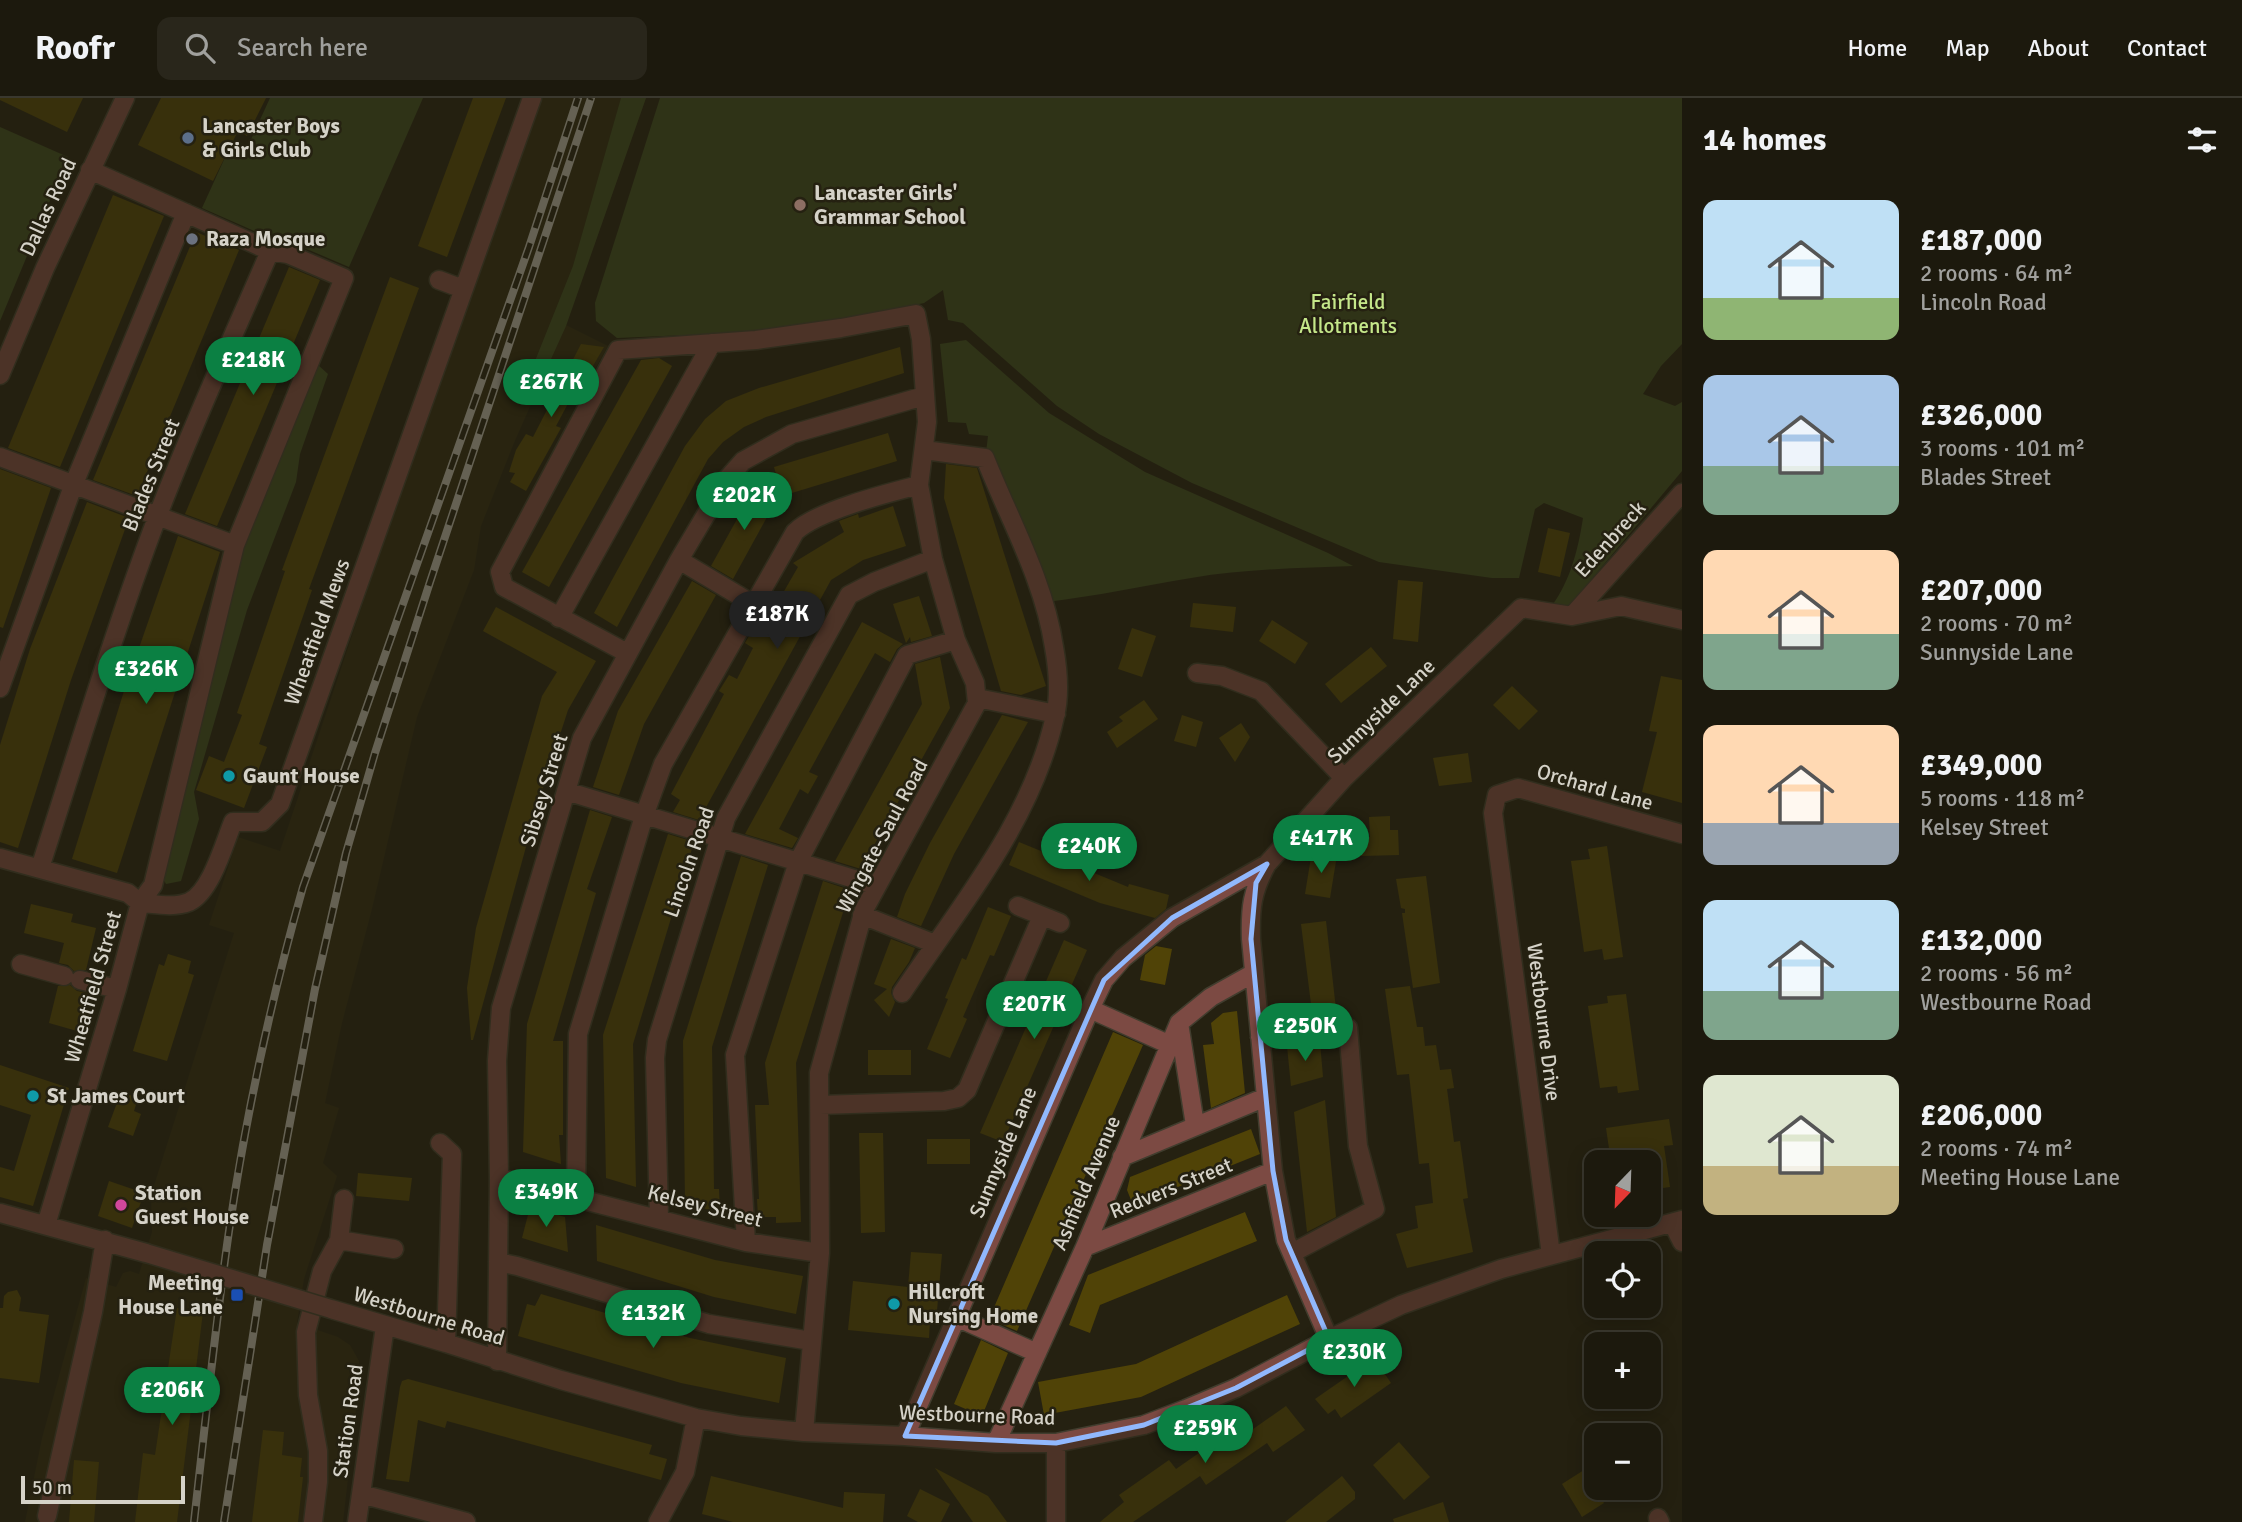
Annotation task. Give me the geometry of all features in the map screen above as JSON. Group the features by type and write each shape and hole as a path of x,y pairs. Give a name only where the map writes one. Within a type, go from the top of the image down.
{"street":[{"name":"Dallas Road","path":"0,375 45,268 125,98"},
{"name":"Wheatfield Mews","path":"140,903 170,905 188,902 203,891 233,822 262,822 280,804 532,98"},
{"path":"90,170 270,251 288,254 344,278 235,545 153,885 140,903"},
{"path":"0,688 73,486 186,213"},
{"name":"Blades Street","path":"40,868 98,687 158,516 270,251"},
{"path":"439,280 463,289"},
{"path":"627,653 504,587 500,572 618,350 756,340 916,314 921,339 927,422 919,485 933,559 956,640 975,683 977,698 1056,714"},
{"path":"559,618 712,343"},
{"name":"Sibsey Street","path":"497,1361 497,1061 501,1008 582,738 679,561 727,479 743,461 792,434 924,397"},
{"path":"902,993 991,863 1034,785 1056,714 1058,684 1054,646 1032,564 985,458 924,450"},
{"path":"0,457 235,545"},
{"path":"576,1196 578,1034 644,816 663,764 795,532 802,525 886,494 919,485"},
{"name":"Edenbreck","path":"1572,616 1682,493"},
{"name":"Lincoln Road","path":"659,1218 655,1058 657,1040 718,839 736,799 849,596 874,582 933,559"},
{"path":"679,561 753,604"},
{"name":"Edenbreck","path":"1521,608 1572,616 1621,606 1682,620"},
{"name":"Sunnyside Lane","path":"905,1436 1104,980 1123,958 1172,918 1267,864 1344,778 1521,608"},
{"path":"746,1242 735,1055 797,862 907,655 956,640"},
{"path":"1197,673 1222,676 1261,691 1344,778"},
{"name":"Wingate-Saul Road","path":"804,1432 820,1253 819,1073 862,915 971,718 977,698"},
{"name":"Orchard Lane","path":"1497,795 1518,788 1682,834"},
{"path":"566,792 877,886"},
{"name":"Westbourne Drive","path":"1497,795 1493,813 1551,1255"},
{"name":"Wheatfield Street","path":"0,858 128,893 140,903 47,1225"},
{"path":"1267,864 1256,884 1250,909 1273,1171 1286,1240 1329,1339"},
{"path":"1018,906 1060,923"},
{"path":"862,915 935,944"},
{"path":"820,1105 944,1101 958,1098 967,1090 1042,916"},
{"path":"21,964 117,989"},
{"name":"Ashfield Avenue","path":"996,1443 1085,1247 1179,1023 1212,998 1254,973"},
{"path":"1090,1009 1168,1044"},
{"path":"1179,1023 1195,1125"},
{"path":"1260,1037 1348,1028 1358,1146 1375,1209 1292,1253"},
{"path":"1122,1157 1266,1097"},
{"path":"440,1143 452,1154 446,1343"},
{"name":"Redvers Street","path":"1085,1247 1273,1171"},
{"name":"Kelsey Street","path":"499,1178 746,1242 820,1253"},
{"path":"313,1522 318,1482 318,1451 308,1395 306,1332 322,1272 339,1240 344,1199"},
{"path":"0,1213 104,1240 93,1312 47,1516"},
{"path":"1677,1222 1682,1242"},
{"name":"Westbourne Road","path":"104,1240 446,1343 497,1361 696,1418 741,1426 804,1432 996,1443 1056,1443 1144,1425 1186,1409 1236,1388 1401,1305 1500,1269 1677,1222"},
{"path":"339,1240 394,1249"},
{"path":"498,1262 517,1265 709,1324 811,1342"},
{"path":"956,1317 1037,1353"},
{"name":"Station Road","path":"355,1520 385,1326"},
{"path":"659,1522 685,1472 696,1418"},
{"path":"1056,1443 1056,1522"},
{"path":"361,1494 466,1522"}],"highlighted area":[{"path":"1267,864 1256,883 1251,939 1273,1171 1286,1240 1329,1339 1236,1388 1144,1425 1056,1443 905,1436 1104,980 1172,918"}],"shaded area":[{"path":"538,98 646,98 566,325 608,346 586,385 548,366 481,526 474,570 417,717 342,1023 325,1103 339,1108 323,1163 337,1176 304,1279 297,1323 338,1337 350,1345 359,1361 359,1383 343,1522 25,1522 42,1438 86,1278 116,1287 123,1273 130,1271 139,1274 152,1232 151,1195 234,933 209,925 238,837 280,851 405,477"}],"green space":[{"path":"270,98 423,98 349,267 295,244 288,246 202,208 233,140 248,146"},
{"path":"621,98 646,98 566,326 532,401 523,391 573,266"},
{"name":"Fairfield Allotments","path":"660,98 1682,98 1682,344 1661,366 1643,394 1675,406 1682,402 1682,471 1575,599 1572,616 1547,612 1561,591 1571,568 1583,518 1544,503 1535,509 1519,578 1492,578 1379,562 1192,483 1099,434 1057,406 963,323 948,320 943,290 924,303 839,320 757,332 617,338 596,321 595,303"},
{"path":"0,127 68,157 0,321"},
{"path":"966,340 1049,413 1145,472 1353,566 1231,573 1047,602 1043,571 986,453 988,436 969,434 966,423 948,422 940,344"},
{"path":"318,365 328,374 300,454 296,482 247,610 194,792 199,819 181,881 166,884 160,872 240,546"}],"building":[{"path":"0,98 83,98 67,132"},
{"name":"Lancaster Boys & Girls Club","path":"161,98 266,98 247,136 238,131 213,181 138,145"},
{"path":"473,98 506,98 447,257 418,246"},
{"path":"113,195 164,216 60,467 8,448"},
{"path":"196,232 239,250 137,496 93,480"},
{"path":"289,267 320,280 217,526 185,514"},
{"path":"390,277 419,288 309,589 312,590 259,744 267,747 244,808 196,790 209,756 224,762 242,715 237,713 285,571 282,570"},
{"path":"581,344 604,347 583,383 580,381 556,426 561,428 526,491 510,482 515,473 509,472 516,450 526,434 533,437"},
{"path":"900,347 904,373 766,417 744,427 723,442 708,459 617,627 594,613 685,446 705,419 726,401 759,388"},
{"path":"659,358 672,366 549,587 522,572 641,360"},
{"path":"888,433 897,461 782,496 774,467"},
{"path":"946,464 977,468 1046,686 1021,695 1001,691 944,498"},
{"path":"0,469 51,488 3,628 0,627"},
{"path":"756,485 778,497 733,579 711,566"},
{"path":"87,502 129,518 71,680 18,848 0,842 0,745 30,649"},
{"path":"893,506 906,546 863,560 831,580 699,820 673,812 680,800 671,794 724,694 719,691 729,675 737,679 753,648 745,643 765,608 772,612 798,567 793,563 844,532 839,521 858,514 859,518"},
{"path":"1548,528 1570,533 1560,577 1538,572"},
{"path":"178,536 220,552 117,873 72,859 124,691"},
{"path":"1398,580 1423,582 1418,642 1393,639"},
{"path":"692,581 716,595 644,724 619,795 593,787 618,711"},
{"path":"919,596 932,636 911,642 910,637 906,643 893,604"},
{"path":"1193,603 1236,607 1233,632 1190,627"},
{"path":"496,607 596,661 568,710 538,803 471,1040 467,988 476,928 542,696 557,672 483,631"},
{"path":"1272,620 1308,643 1295,664 1259,641"},
{"path":"862,622 903,644 890,662 875,653 809,772 818,776 808,794 800,789 779,829 798,838 792,848 745,834"},
{"path":"1132,628 1156,636 1142,677 1118,669"},
{"path":"1371,647 1387,666 1341,703 1325,684"},
{"path":"940,657 950,708 861,869 835,861 922,704 915,664"},
{"path":"1661,676 1682,680 1682,803 1642,792 1657,732 1649,731"},
{"path":"1512,686 1538,711 1519,730 1493,705"},
{"path":"1144,700 1158,719 1117,748 1107,732 1123,721 1119,717"},
{"path":"1002,715 1028,722 954,854 921,926 897,917 930,843"},
{"path":"1182,715 1203,722 1196,747 1174,741"},
{"path":"1241,723 1250,737 1235,762 1219,738"},
{"path":"1468,753 1472,782 1439,786 1433,758"},
{"path":"590,810 612,817 587,889 596,893 553,1041 563,1041 563,1135 559,1135 561,1164 523,1152 527,1024"},
{"path":"1390,816 1390,830 1398,830 1399,855 1361,856 1361,838 1370,837 1369,817"},
{"path":"668,834 694,842 633,1044 636,1187 606,1178 603,1035"},
{"path":"1019,842 1128,887 1129,884 1169,895 1166,909 1155,918 1100,903 1009,865"},
{"path":"1607,846 1623,957 1604,960 1602,949 1584,952 1571,861 1590,859 1588,849"},
{"path":"1312,851 1337,855 1330,898 1305,894"},
{"path":"741,856 768,865 712,1047 714,1189 719,1189 720,1213 685,1203 683,1041"},
{"path":"1426,876 1440,983 1413,988 1402,913 1405,913 1405,909 1401,908 1396,879"},
{"path":"823,881 850,890 796,1063 801,1222 776,1223 776,1217 758,1217 755,1105 769,1105 765,1063"},
{"path":"31,904 73,914 71,922 96,928 86,970 74,971 68,965 59,963 64,943 24,933"},
{"path":"988,907 1011,916 994,956 990,955 963,1017 967,1019 950,1058 927,1049 962,958 966,960"},
{"path":"1326,921 1337,1018 1313,1020 1301,924"},
{"path":"891,939 915,948 892,987 891,993 895,1002 889,1017 874,1000 887,989 874,984"},
{"path":"1064,940 1087,950 1003,1142 980,1133"},
{"path":"1156,946 1172,949 1165,985 1140,980 1145,955"},
{"path":"168,954 191,961 188,973 194,975 167,1061 133,1051 159,964 164,966"},
{"path":"70,985 77,991 87,993 77,1031 49,1023 58,986"},
{"path":"1410,986 1417,1027 1423,1027 1425,1046 1436,1045 1440,1070 1451,1069 1454,1088 1447,1089 1454,1142 1460,1141 1468,1198 1463,1199 1473,1252 1407,1268 1396,1234 1418,1228 1415,1206 1433,1203 1429,1163 1419,1164 1409,1074 1397,1075 1385,989"},
{"path":"1626,994 1639,1090 1618,1093 1617,1086 1600,1088 1588,1006 1608,1003 1607,996"},
{"path":"1237,1011 1245,1093 1211,1108 1203,1045 1214,1044 1211,1023 1223,1013"},
{"path":"1113,1032 1143,1045 1017,1331 989,1319"},
{"path":"1320,1042 1323,1077 1291,1086 1287,1046"},
{"path":"868,1050 911,1050 911,1075 868,1075"},
{"path":"0,1065 69,1088 33,1206 0,1197 0,1167 14,1171 31,1115 0,1105"},
{"path":"121,1092 138,1098 134,1111 141,1114 133,1136 108,1127"},
{"path":"1325,1100 1336,1217 1307,1232 1294,1112"},
{"path":"1669,1119 1673,1145 1664,1146 1670,1187 1661,1188 1661,1150 1609,1150 1606,1128"},
{"path":"1251,1129 1260,1154 1133,1205 1127,1190 1130,1177"},
{"path":"859,1133 883,1133 885,1232 861,1233"},
{"path":"927,1139 970,1139 970,1164 927,1164"},
{"path":"358,1173 412,1178 409,1201 356,1196"},
{"name":"Station Guest House","path":"109,1181 144,1193 132,1228 98,1216"},
{"path":"530,1207 565,1217 568,1252 522,1238"},
{"path":"1245,1212 1257,1241 1100,1305 1090,1333 1069,1325 1088,1275"},
{"path":"596,1225 715,1260 803,1276 796,1314 714,1297 597,1261"},
{"name":"Hillcroft Nursing Home","path":"911,1252 942,1254 936,1322 930,1321 929,1338 848,1330 853,1281 908,1287"},
{"path":"17,1290 21,1298 19,1311 49,1315 39,1383 0,1378 0,1308 3,1308 4,1296"},
{"path":"541,1294 690,1338 786,1358 779,1403 681,1383 518,1336 527,1304 535,1306"},
{"path":"1287,1295 1300,1324 1141,1397 1044,1415 1038,1382 1136,1364"},
{"path":"177,1308 203,1312 177,1522 135,1522 143,1453 155,1455"},
{"path":"981,1340 1008,1353 982,1416 954,1404"},
{"path":"1374,1358 1391,1383 1341,1418 1335,1409 1328,1414 1315,1399"},
{"path":"408,1379 652,1445 649,1454 667,1459 661,1480 447,1421 445,1428 418,1420 409,1482 386,1479 400,1387 402,1381"},
{"path":"1286,1406 1305,1430 1273,1452 1267,1443 1206,1485 1200,1476 1133,1522 1100,1522 1124,1502 1119,1495 1169,1460 1176,1469 1239,1425 1246,1434"},
{"path":"263,1430 284,1432 282,1455 302,1458 300,1477 303,1477 298,1522 252,1522"},
{"path":"1399,1442 1430,1477 1404,1500 1373,1465"},
{"path":"74,1460 99,1462 94,1522 69,1522"},
{"path":"935,1468 988,1496 1007,1522 973,1522"},
{"path":"1584,1470 1584,1500 1602,1500 1604,1503 1582,1517 1562,1484"},
{"path":"711,1476 843,1508 844,1492 885,1494 883,1522 733,1522 702,1514"},
{"path":"1342,1476 1355,1492 1355,1499 1326,1522 1285,1522"},
{"path":"920,1489 950,1504 941,1522 918,1522 907,1516"},
{"path":"1443,1502 1449,1522 1394,1522 1393,1519"}],"railway":[{"path":"194,1522 219,1304 243,1144 260,1058 291,929 303,887 529,247 578,98"},
{"path":"224,1522 267,1245 315,989 346,853 430,582 591,98"}],"place":[{"name":"Lancaster Boys & Girls Club","path":"188,138"},
{"name":"Lancaster Girls' Grammar School","path":"800,205"},
{"name":"Raza Mosque","path":"192,239"},
{"name":"Gaunt House","path":"229,776"},
{"name":"St James Court","path":"33,1096"},
{"name":"Station Guest House","path":"121,1205"},
{"name":"Meeting House Lane","path":"237,1295"},
{"name":"Hillcroft Nursing Home","path":"894,1304"}]}
